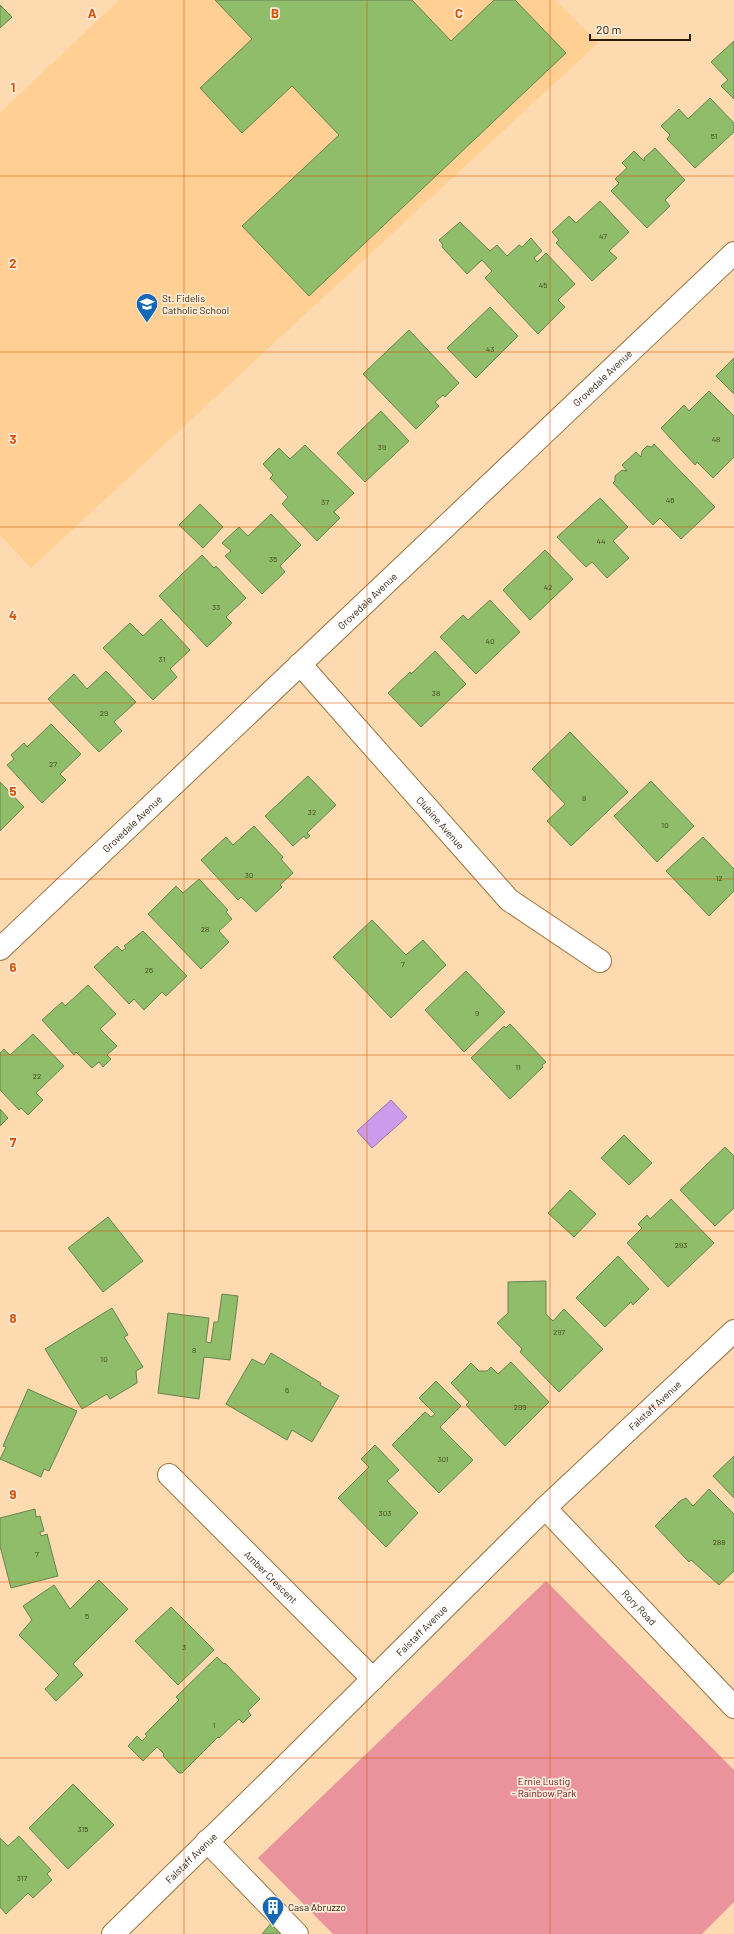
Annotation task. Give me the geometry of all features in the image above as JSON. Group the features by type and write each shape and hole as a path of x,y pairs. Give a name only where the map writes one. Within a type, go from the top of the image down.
{"street":[{"name":"Grovedale Avenue","path":"0,949 734,253"},
{"name":"Clubine Avenue","path":"300,664 509,900 600,961"},
{"name":"Falstaff Avenue","path":"113,1934 545,1508 734,1331"},
{"name":"Amber Crescent","path":"169,1474 373,1679"},
{"name":"Rory Road","path":"545,1508 734,1707"},
{"path":"207,1841 297,1934"}],"shaded area":[{"name":"St. Fidelis Catholic School","path":"119,0 556,0 598,43 31,568 0,535 0,113"},
{"path":"391,1100 407,1117 372,1148 357,1131"}],"green space":[{"name":"Ernie Lustig - Rainbow Park","path":"546,1581 734,1770 734,1902 702,1934 333,1934 258,1858"}],"building":[{"path":"215,0 412,0 451,41 494,0 515,0 566,53 309,296 242,226 339,135 292,86 242,133 200,88 252,39"},
{"path":"0,5 12,17 0,28"},
{"path":"734,41 734,99 721,86 728,80 711,62"},
{"path":"710,98 734,123 734,132 695,168 667,139 670,135 661,126 679,109 688,119"},
{"path":"655,148 685,180 665,200 670,206 647,228 611,191 619,183 615,179 627,168 622,163 634,151 644,161 644,158"},
{"path":"600,201 629,232 609,251 617,258 592,281 556,243 559,240 552,232 569,216 576,223"},
{"path":"460,222 490,251 497,245 507,256 519,245 522,247 531,238 542,251 534,258 537,262 546,253 575,284 558,300 565,307 538,334 485,278 492,271 482,260 467,274 442,247 443,245 439,240"},
{"path":"490,307 518,336 476,378 447,348"},
{"path":"409,330 459,383 445,397 443,395 435,402 439,406 416,429 363,374"},
{"path":"734,358 734,394 716,376"},
{"path":"709,391 734,416 734,457 713,478 697,462 695,465 661,428 684,405 689,411"},
{"path":"381,411 409,441 365,482 337,453"},
{"path":"654,444 715,507 681,539 660,518 653,525 613,483 615,481 615,476 622,470 627,471 622,465 636,452 641,457 642,451 647,446 652,447"},
{"path":"305,445 354,493 334,512 340,518 317,541 282,504 288,497 270,478 273,475 263,464 279,448 290,459"},
{"path":"600,498 628,527 613,541 629,558 607,578 592,562 586,567 557,537"},
{"path":"200,504 223,527 203,548 179,525"},
{"path":"271,514 301,545 280,566 285,572 262,594 225,556 231,551 222,543 239,527 248,536"},
{"path":"545,550 573,579 530,620 503,590"},
{"path":"202,555 214,568 216,566 246,598 226,617 232,623 207,647 159,596"},
{"path":"490,600 520,632 476,674 440,637 463,615 468,620"},
{"path":"161,619 190,650 170,669 177,677 153,700 103,648 130,623 143,636"},
{"path":"435,651 466,684 421,727 388,693"},
{"path":"106,671 136,702 114,722 122,731 99,752 48,699 74,674 87,689"},
{"path":"51,724 81,754 60,774 66,780 42,803 7,765 14,759 11,755 24,743 27,747"},
{"path":"570,732 628,792 571,846 547,821 565,804 532,769"},
{"path":"308,776 336,805 307,833 310,836 306,839 304,836 293,846 265,816"},
{"path":"651,781 694,826 657,862 614,816"},
{"path":"0,782 24,807 0,831"},
{"path":"254,826 283,857 281,859 293,873 280,885 282,887 256,912 241,897 238,900 201,860 226,837 233,845"},
{"path":"703,837 734,869 734,891 709,916 666,871"},
{"path":"199,879 228,910 226,912 232,919 219,931 229,942 201,969 148,914 176,886 183,893"},
{"path":"372,920 406,955 423,940 446,965 391,1018 333,957"},
{"path":"143,931 187,976 166,996 162,992 144,1010 134,999 129,1004 94,967 117,946 122,951 126,948 124,946"},
{"path":"466,971 505,1012 464,1052 425,1010"},
{"path":"88,985 116,1014 100,1029 117,1046 107,1055 111,1059 103,1067 99,1062 92,1068 76,1052 74,1055 42,1020 62,1002 65,1006"},
{"path":"510,1024 546,1062 542,1065 543,1067 510,1099 471,1058 504,1026 506,1028"},
{"path":"33,1034 64,1066 36,1093 43,1100 28,1115 21,1108 19,1110 0,1090 0,1053 4,1049 10,1055"},
{"path":"0,1109 8,1118 0,1126"},
{"path":"624,1135 652,1163 629,1185 601,1158"},
{"path":"725,1147 734,1156 734,1208 715,1226 680,1190"},
{"path":"570,1190 596,1214 574,1237 548,1213"},
{"path":"671,1199 714,1243 668,1287 627,1243 642,1228 638,1224 647,1215 650,1219"},
{"path":"108,1217 143,1261 103,1292 68,1248"},
{"path":"618,1256 649,1289 633,1305 631,1302 605,1327 576,1298"},
{"path":"546,1281 546,1314 553,1321 564,1309 603,1349 559,1392 520,1352 522,1349 497,1323 508,1313 508,1282"},
{"path":"222,1294 238,1296 230,1360 204,1357 199,1399 158,1393 168,1313 209,1318 206,1342 211,1343 214,1322 218,1322"},
{"path":"112,1308 128,1335 124,1337 143,1367 136,1371 137,1383 110,1399 107,1394 82,1409 45,1349"},
{"path":"271,1353 321,1383 320,1385 339,1396 312,1442 292,1430 287,1440 226,1404 252,1359 264,1365"},
{"path":"511,1362 549,1402 505,1446 466,1405 469,1402 451,1383 471,1363 479,1371 487,1371 491,1367 498,1374"},
{"path":"436,1381 461,1406 440,1427 473,1460 439,1493 392,1445 425,1412 431,1417 435,1414 419,1398"},
{"path":"28,1389 77,1411 49,1471 44,1469 41,1477 0,1459 6,1447 3,1446"},
{"path":"375,1445 399,1470 387,1481 418,1513 386,1547 338,1498 369,1467 361,1459"},
{"path":"734,1456 734,1498 713,1476"},
{"path":"709,1489 734,1514 734,1571 719,1585 691,1560 689,1562 655,1526 680,1501 686,1498 693,1506"},
{"path":"35,1509 36,1517 40,1516 44,1531 40,1532 41,1536 47,1534 58,1576 11,1588 0,1546 0,1518"},
{"path":"99,1580 128,1609 73,1664 83,1675 56,1701 45,1689 59,1675 19,1635 32,1620 23,1606 54,1585 70,1609"},
{"path":"171,1607 214,1650 178,1685 135,1641"},
{"path":"217,1657 224,1664 225,1663 260,1699 248,1711 251,1715 243,1723 239,1719 219,1738 218,1737 182,1773 179,1773 163,1756 164,1754 157,1747 143,1761 128,1746 137,1736 142,1741 147,1736 145,1734 179,1700 176,1697"},
{"path":"73,1784 114,1825 68,1869 29,1828"},
{"path":"19,1836 51,1870 47,1874 52,1880 33,1898 28,1893 6,1914 0,1907 0,1838 8,1846"},
{"name":"Casa Abruzzo","path":"273,1921 286,1934 262,1934"}],"place":[{"name":"St. Fidelis Catholic School","path":"147,324"},
{"name":"Casa Abruzzo","path":"273,1926"}]}
